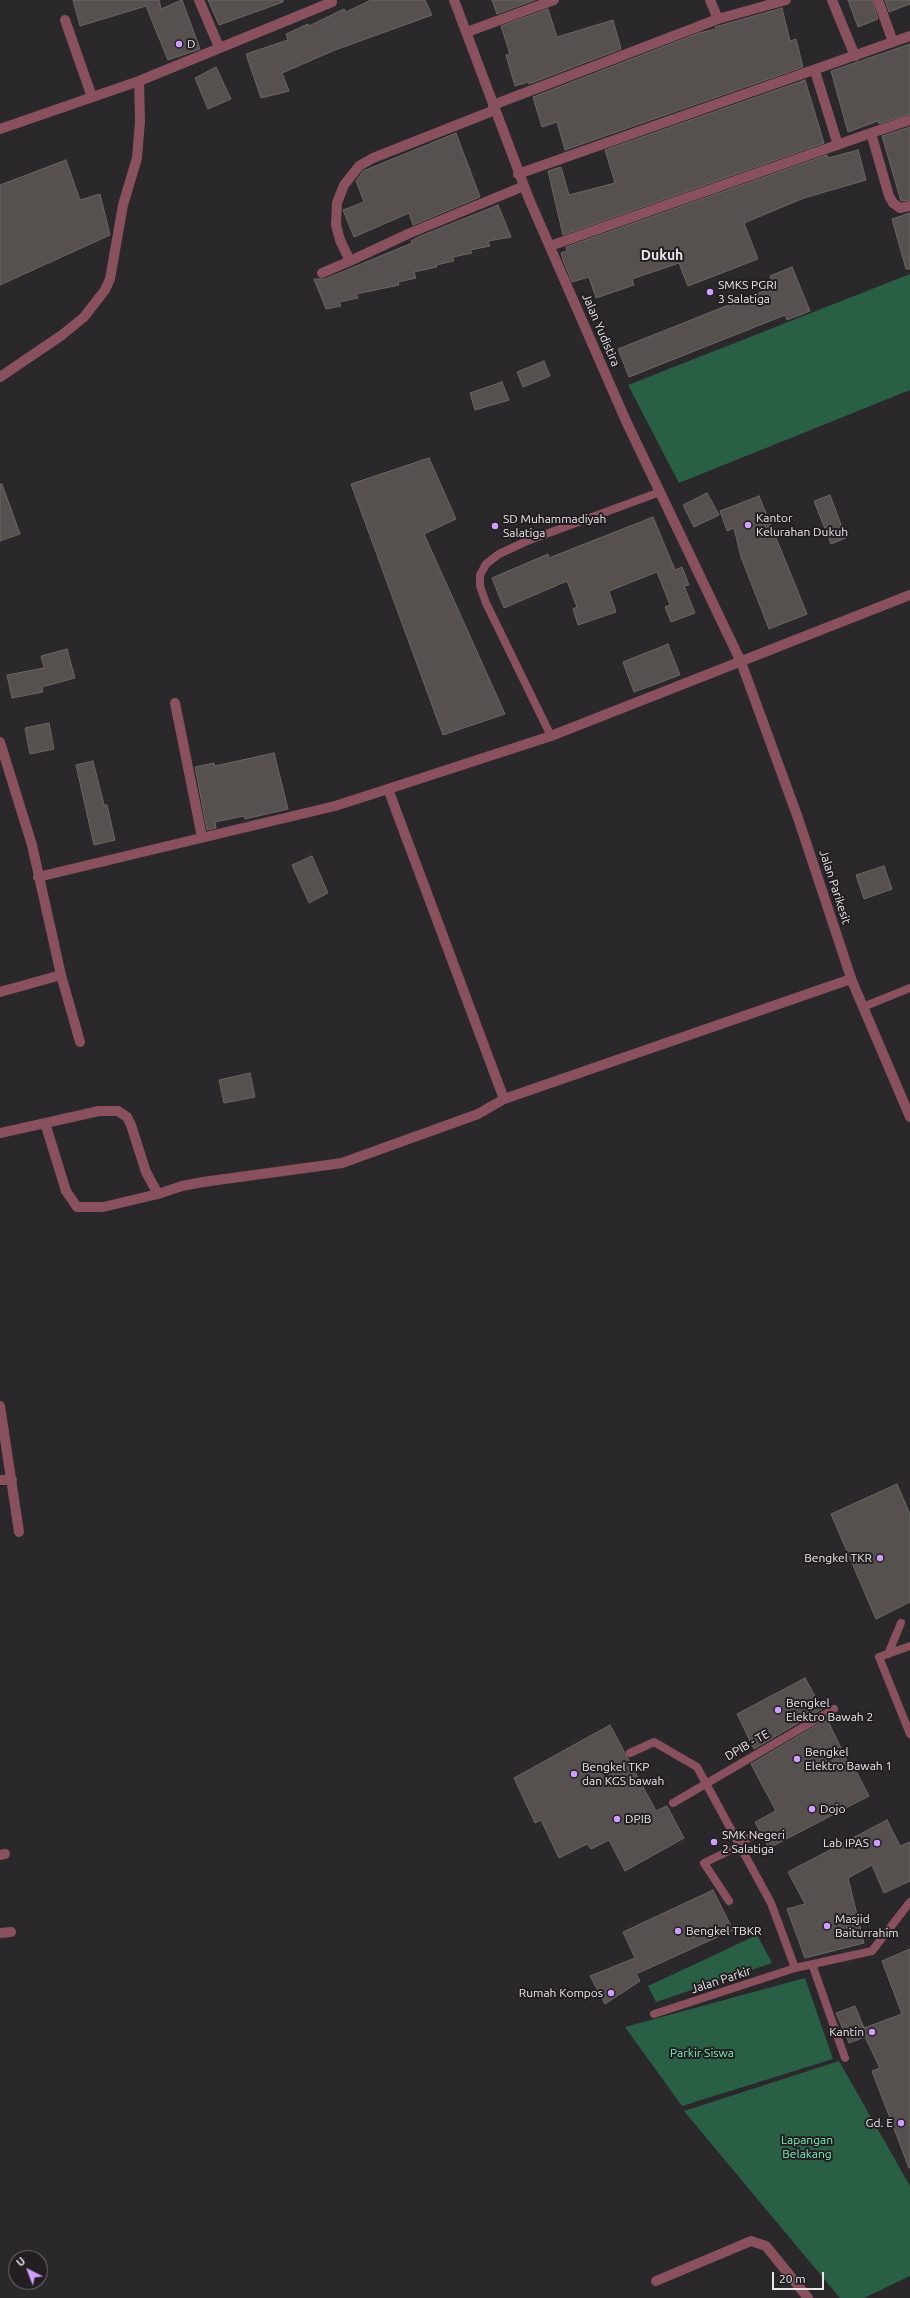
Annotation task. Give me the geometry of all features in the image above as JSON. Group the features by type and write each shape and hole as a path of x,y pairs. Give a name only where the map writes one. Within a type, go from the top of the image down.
{"street":[{"path":"199,0 219,48"},
{"name":"Jalan Yudistira","path":"454,0 518,174 626,421 741,662"},
{"path":"467,32 554,0"},
{"path":"710,0 718,19"},
{"path":"350,261 336,225 337,203 344,185 350,175 359,166 373,158 494,108 718,19 786,0"},
{"path":"832,0 855,56"},
{"path":"878,0 893,42"},
{"path":"0,129 139,81 333,1"},
{"path":"65,20 92,97"},
{"path":"518,174 815,71 910,36"},
{"path":"815,71 838,144"},
{"path":"0,376 62,335 84,316 105,290 110,279 123,205 137,158 140,121 139,81"},
{"path":"550,246 910,120"},
{"path":"871,133 893,203 900,208 910,206"},
{"path":"322,273 410,233 524,186"},
{"path":"38,877 335,806 388,789 551,736 910,595"},
{"name":"Jalan Parikesit","path":"741,662 798,818 851,979 910,1118"},
{"path":"176,703 202,837"},
{"path":"0,742 32,845 61,974 80,1042"},
{"path":"388,789 504,1099"},
{"path":"0,992 61,974"},
{"path":"45,1122 66,1191 76,1206 103,1207 158,1194 182,1186 203,1182 342,1163 487,1110 504,1099 851,979"},
{"path":"0,1133 99,1111 118,1111 127,1117 131,1125 146,1172 158,1194"},
{"path":"0,1406 19,1532"},
{"path":"0,1480 12,1480"},
{"path":"0,1933 11,1932"},
{"path":"656,2281 751,2241 766,2246 808,2298"}],"lane":[{"path":"551,736 486,602 480,586 480,575 486,564 499,554 527,541 660,492"},
{"path":"863,1007 910,988"},
{"path":"888,1654 901,1623"},
{"path":"910,1646 879,1657 910,1734"},
{"name":"DPIB - TE","path":"673,1803 834,1709"},
{"path":"630,1753 654,1742 697,1767 771,1903 795,1968"},
{"path":"729,1901 704,1863 739,1845 756,1834"},
{"name":"Jalan Parkir","path":"654,2014 795,1968 872,1950 910,1902"},
{"path":"812,1964 845,2058"}],"green space":[{"path":"910,274 910,390 679,483 628,385"},
{"path":"757,1935 772,1963 656,2002 648,1986"},
{"name":"Parkir Siswa","path":"805,1978 833,2059 682,2106 625,2027"},
{"name":"Lapangan Belakang","path":"839,2061 910,2186 910,2276 864,2298 840,2298 684,2111"}],"building":[{"path":"73,0 159,0 161,9 182,0 200,49 168,60 146,6 80,26"},
{"path":"208,0 283,0 283,2 219,25"},
{"path":"371,0 425,0 432,15 335,50 282,73 289,91 261,98 246,54 288,40 286,34 308,24 309,26 344,9 346,12"},
{"path":"492,0 535,0 497,14"},
{"path":"848,0 872,0 878,19 858,27"},
{"path":"885,0 910,0 910,4 889,12"},
{"path":"782,8 790,41 796,39 803,67 565,150 557,122 542,127 533,97 699,33 716,29 715,27"},
{"path":"548,9 557,37 613,20 621,49 529,84 528,82 515,86 506,55 510,54 501,26"},
{"path":"910,44 910,114 879,124 878,121 848,132 831,71"},
{"path":"216,67 231,99 208,109 195,78"},
{"path":"805,80 824,143 563,235 548,171 561,167 569,195 615,183 605,150"},
{"path":"910,127 910,200 901,201 882,136"},
{"path":"456,133 480,197 413,225 409,213 354,237 343,210 364,202 356,181 363,171"},
{"path":"858,150 866,180 804,198 744,223 758,259 688,286 679,263 632,279 634,285 596,298 589,277 572,282 561,253 567,251 566,247 827,155 828,158"},
{"path":"66,160 80,200 100,194 110,235 0,285 0,185"},
{"path":"498,205 511,237 488,241 490,246 470,250 472,253 453,257 454,261 436,265 437,267 414,272 416,278 398,282 399,285 356,294 358,298 339,302 341,306 326,309 314,279 325,279 412,243 411,241 418,237"},
{"path":"910,213 910,269 906,269 892,219"},
{"path":"792,267 810,311 787,320 785,315 629,377 618,349 774,287 770,276"},
{"path":"544,361 550,376 523,387 517,372"},
{"path":"502,382 509,400 475,410 470,393"},
{"path":"429,458 456,519 424,534 505,714 443,735 351,484"},
{"path":"0,484 2,484 20,534 0,541"},
{"path":"707,493 719,515 694,527 683,505"},
{"path":"830,495 846,538 831,544 814,501"},
{"path":"759,496 807,614 769,629 741,557 734,528 727,531 720,511"},
{"path":"653,517 675,570 682,567 689,585 684,586 695,613 671,622 665,607 670,605 657,572 609,591 616,612 578,625 573,609 577,607 567,581 504,608 492,578 548,554 549,558"},
{"path":"668,644 680,675 634,692 623,662"},
{"path":"67,649 75,678 42,687 43,692 12,698 7,675 44,668 41,656"},
{"path":"49,723 54,749 30,754 25,728"},
{"path":"274,753 288,809 245,819 244,816 215,822 216,828 207,830 195,767 214,763 215,766"},
{"path":"93,761 104,805 107,805 115,840 94,845 76,765"},
{"path":"312,856 328,893 309,903 292,865"},
{"path":"884,866 892,889 864,899 856,875"},
{"path":"250,1073 255,1097 224,1103 219,1080"},
{"name":"Bengkel TKR","path":"897,1484 910,1514 910,1602 876,1619 831,1514"},
{"name":"Bengkel Elektro Bawah 2","path":"805,1678 822,1709 754,1749 737,1714"},
{"path":"827,1719 852,1771 855,1769 869,1796 769,1848 755,1822 776,1811 751,1764"},
{"path":"610,1725 656,1811 667,1806 684,1838 625,1871 609,1840 591,1849 587,1844 559,1858 541,1820 535,1823 514,1778"},
{"path":"887,1820 900,1846 910,1842 910,1881 884,1893 872,1865 848,1878 864,1943 805,1958 787,1909 805,1904 788,1872"},
{"name":"Bengkel TBKR","path":"713,1890 733,1930 636,1974 640,1981 605,2004 590,1976 635,1958 623,1932"},
{"path":"910,1949 909,2168 872,2071 880,2068 865,2037 849,2043 836,2013 855,2006 864,2028 902,2014 882,1961"}],"place":[{"name":"D","path":"179,44"},
{"name":"SMKS PGRI 3 Salatiga","path":"710,292"},
{"name":"Kantor Kelurahan Dukuh","path":"748,525"},
{"name":"SD Muhammadiyah Salatiga","path":"495,526"},
{"name":"Bengkel TKR","path":"880,1558"},
{"name":"Bengkel Elektro Bawah 2","path":"778,1710"},
{"name":"Bengkel Elektro Bawah 1","path":"797,1759"},
{"name":"Bengkel TKP dan KGS bawah","path":"574,1774"},
{"name":"Dojo","path":"812,1809"},
{"name":"DPIB","path":"617,1819"},
{"name":"SMK Negeri 2 Salatiga","path":"714,1842"},
{"name":"Lab IPAS","path":"877,1843"},
{"name":"Masjid Baiturrahim","path":"827,1926"},
{"name":"Bengkel TBKR","path":"678,1931"},
{"name":"Rumah Kompos","path":"611,1993"},
{"name":"Kantin","path":"872,2032"},
{"name":"Gd. E","path":"901,2123"}],"district":[{"name":"Dukuh","path":"662,255"}]}
